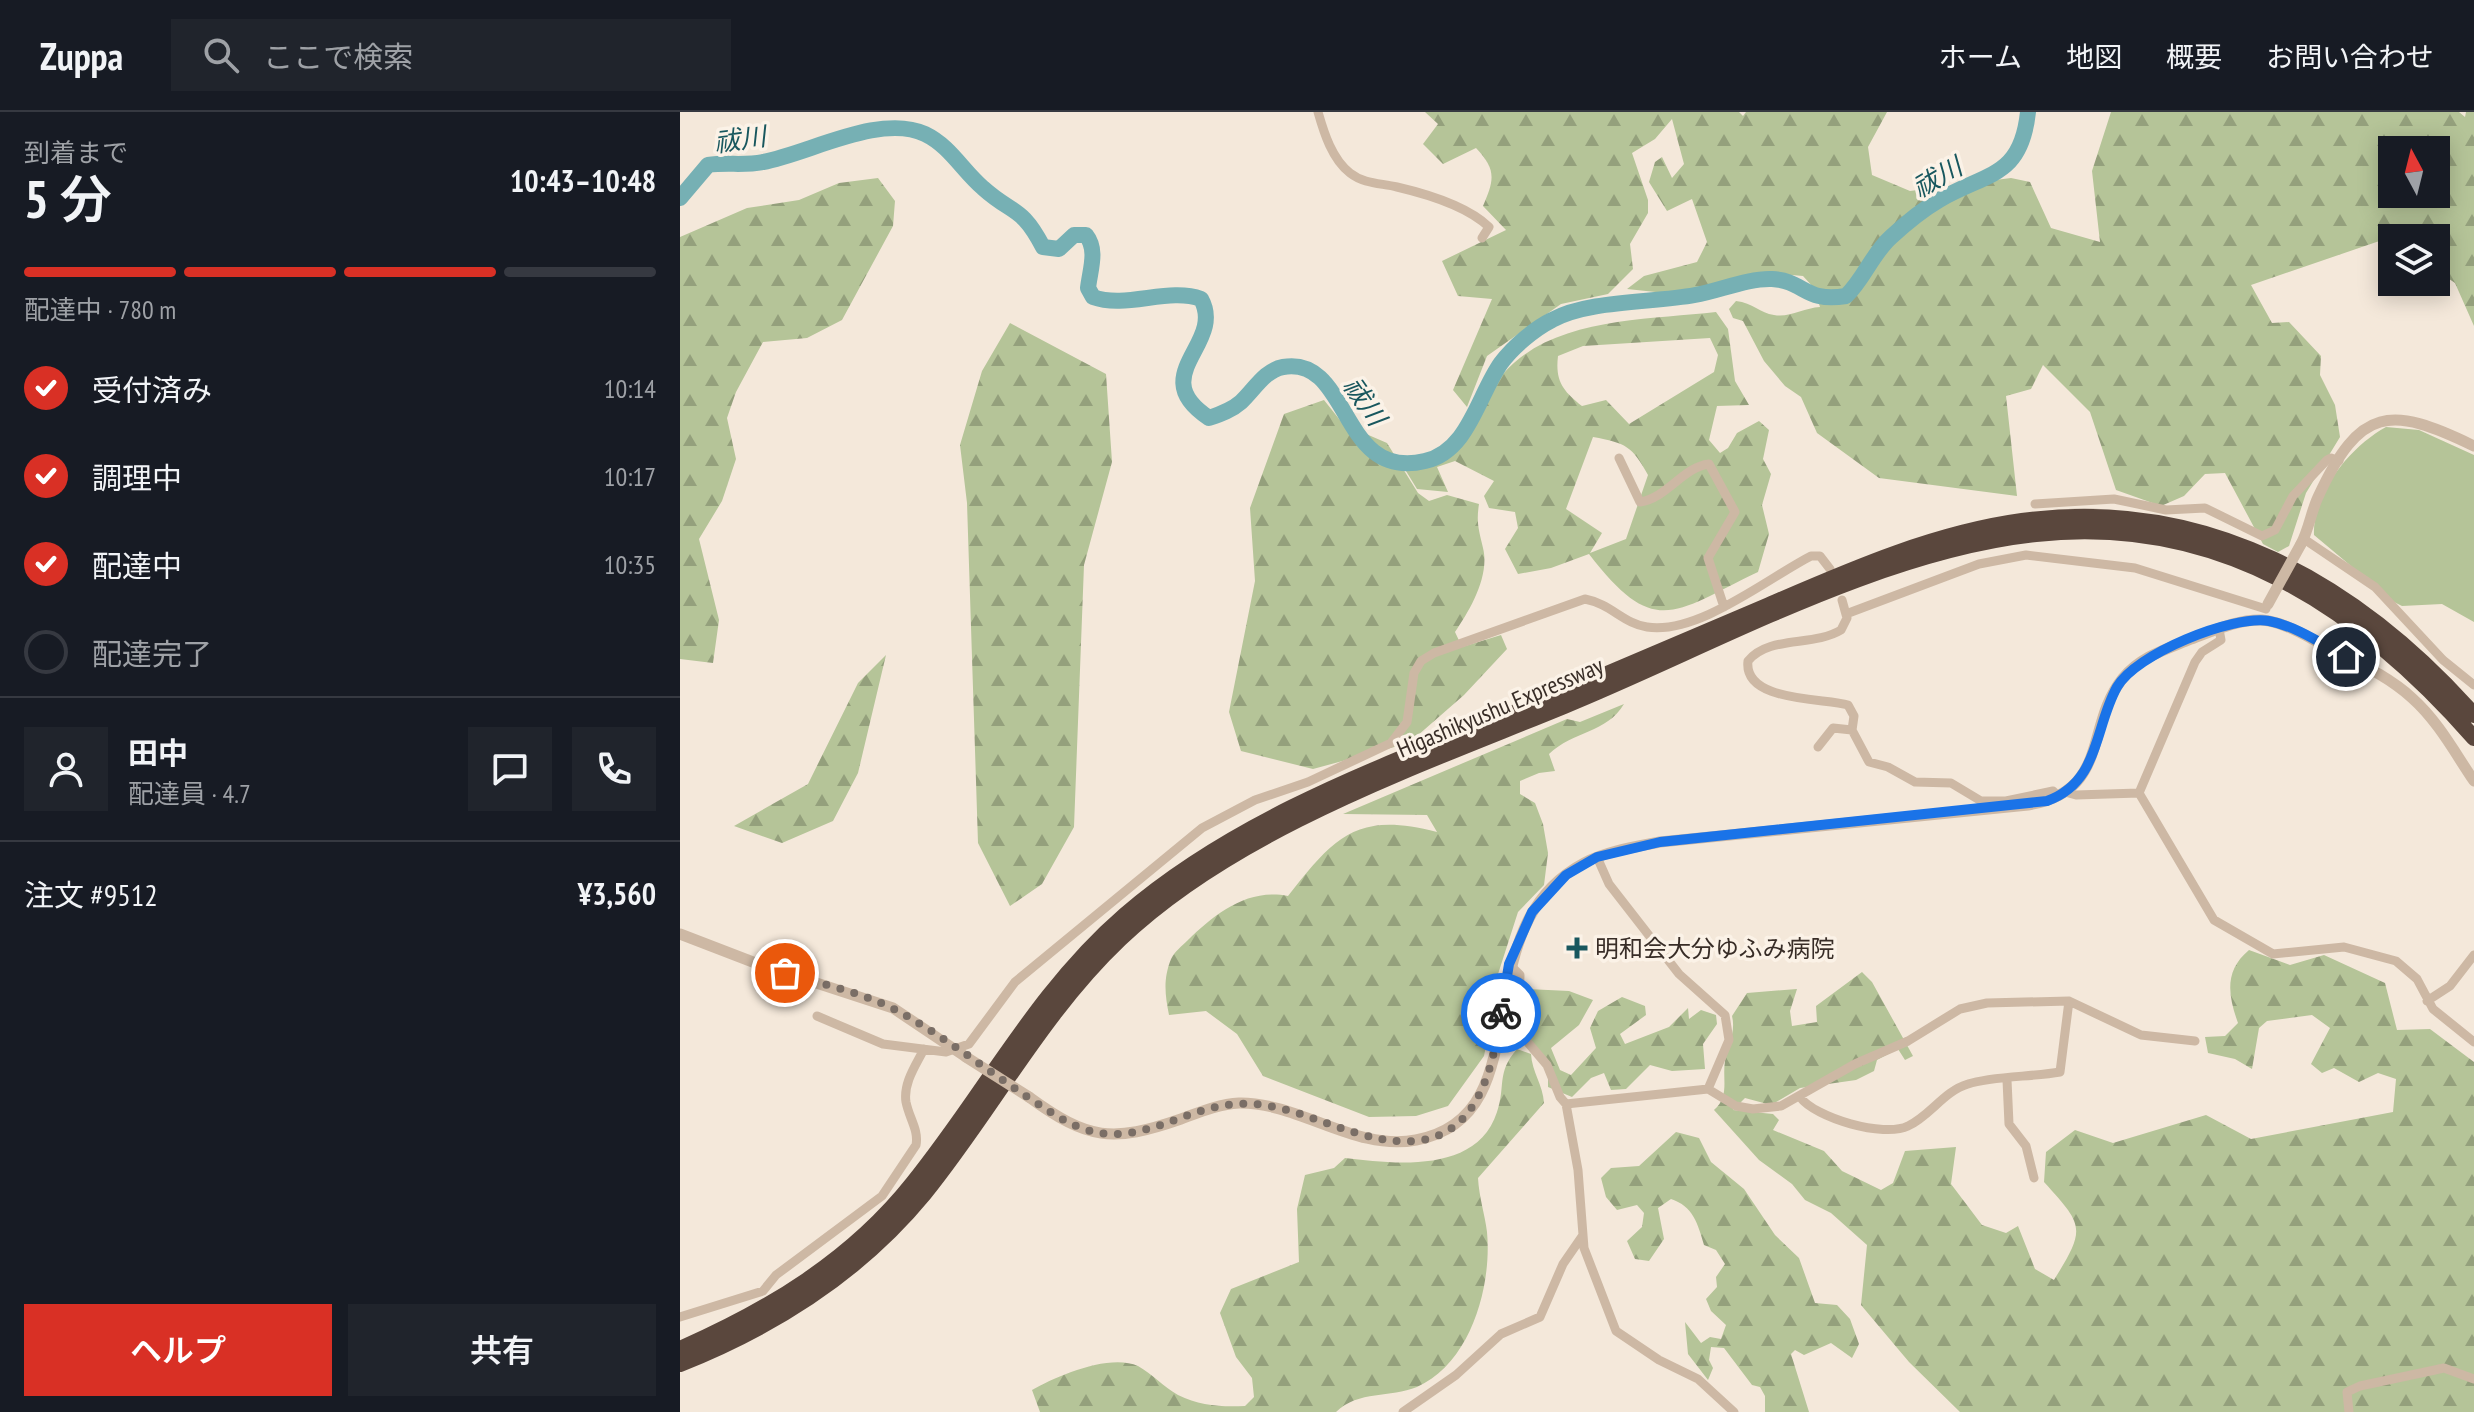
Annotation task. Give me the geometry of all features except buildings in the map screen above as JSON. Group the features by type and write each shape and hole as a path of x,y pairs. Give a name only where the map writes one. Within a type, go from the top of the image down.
{"highway":[{"name":"Higashikyushu Expressway","path":"680,1349 757,1313 818,1273 873,1227 913,1183 1012,1042 1070,969 1123,917 1190,864 1230,840 1338,788 1812,586 1923,545 1999,525 2070,517 2136,520 2215,536 2309,576 2362,609 2441,678 2474,715"},
{"name":"Higashikyushu Expressway","path":"680,1364 747,1334 811,1296 883,1237 923,1194 1017,1060 1079,982 1119,939 1190,883 1236,854 1399,774 1875,574 1990,541 2037,533 2128,535 2186,545 2242,561 2315,596 2395,654 2474,738"}],"street":[{"path":"1318,112 1336,157 1350,174 1363,182 1419,193 1470,214 1489,227 1482,238"},
{"path":"680,934 758,964 893,1008 1075,1126 1113,1135 1140,1133 1210,1109 1239,1103 1289,1111 1362,1135 1413,1141 1430,1137 1447,1130 1471,1112 1488,1081 1509,964 1525,926 1540,901 1566,875 1597,857 1660,842 2028,805 2061,794 2090,765 2112,699 2128,673 2150,656 2265,611 2303,542 2318,499 2339,461 2366,428 2392,418 2426,424 2474,446"},
{"path":"1619,458 1640,502 1667,490 1700,465 1709,464 1716,470 1735,512 1708,558 1724,607"},
{"path":"2035,504 2114,499 2166,510 2205,508 2262,536 2275,530 2293,496 2327,460 2339,461"},
{"path":"2303,542 2375,587 2443,660 2474,685"},
{"path":"1846,614 1979,564 2026,555 2135,568 2265,611 2400,688 2434,721 2474,781"},
{"path":"962,1053 1020,978 1202,828 1255,800 1308,782 1391,743 1407,722 1414,673 1421,661 1540,613 1585,599 1608,605 1645,627 1680,624 1750,595 1811,556 1820,556 1830,569"},
{"path":"1842,600 1846,614 1844,627 1836,633 1763,649 1748,661 1747,670 1753,680 1789,698 1824,699 1848,705 1854,716 1852,730 1869,762 1888,767 1915,782 1951,783 1989,802 2053,791 2076,795 2139,793"},
{"path":"2139,793 2195,662 2202,652 2221,640 2219,629"},
{"path":"1818,747 1833,728 1852,730"},
{"path":"2139,793 2156,816 2209,916 2232,933 2273,954 2344,947 2396,961 2417,979 2427,1001 2474,1042"},
{"path":"1597,857 1609,884 1679,974 1725,1015 1729,1040 1708,1089"},
{"path":"2427,1001 2450,986 2474,955"},
{"path":"1509,964 1520,975 1518,1031 1547,1065 1566,1104 1578,1170 1584,1248 1616,1331 1659,1360 1698,1379 1734,1412"},
{"path":"1566,1104 1708,1089 1724,1101 1753,1109 1781,1106 1815,1085 1908,1041 1960,1009 2008,1002 2069,1001 2141,1035 2195,1041"},
{"path":"1800,1097 1814,1111 1841,1121 1893,1130 1912,1125 1963,1085 2060,1072 2069,1001"},
{"path":"817,1016 876,1042 962,1053"},
{"path":"680,1317 763,1291 776,1275 882,1196 916,1145 918,1136 906,1101 907,1084 924,1049"},
{"path":"2007,1080 2009,1124 2026,1146 2034,1178"},
{"path":"1403,1412 1456,1375 1501,1334 1540,1317 1563,1264 1583,1235"},
{"path":"2349,1412 2347,1392 2360,1386 2444,1368 2474,1379"}],"green space":[{"path":"1425,112 1739,112 1743,116 1746,112 1887,112 1868,147 1872,175 1910,191 2011,178 2030,182 2051,228 2100,242 2092,171 2111,112 2459,112 2465,117 2466,112 2474,112 2474,326 2455,283 2450,280 2450,224 2378,224 2378,241 2251,285 2272,323 2289,322 2321,356 2320,375 2335,405 2340,437 2306,493 2289,546 2278,552 2263,544 2225,473 2205,474 2184,496 2161,506 2116,490 2090,412 2043,365 2031,389 2006,396 2017,496 1879,478 1817,433 1801,397 1785,386 1764,361 1743,321 1733,318 1729,309 1736,301 1780,316 1820,307 1814,288 1803,276 1781,274 1665,293 1627,289 1644,276 1697,262 1707,242 1692,199 1667,211 1649,182 1655,162 1662,157 1672,178 1684,164 1672,119 1655,139 1632,153 1648,200 1648,213 1630,244 1633,269 1608,294 1561,304 1487,356 1467,407 1453,390 1492,299 1458,296 1442,261 1506,230 1483,206 1492,176 1488,163 1476,148 1443,164 1423,144 1438,124"},
{"path":"878,178 895,201 893,226 842,320 807,338 763,342 736,392 727,418 736,459 722,501 699,539 719,620 713,663 680,659 680,237 747,208 799,200 839,183"},
{"path":"1716,312 1728,329 1735,381 1749,405 1717,406 1709,440 1720,453 1728,448 1737,433 1759,421 1769,430 1763,459 1771,474 1762,505 1769,534 1758,572 1705,598 1685,607 1667,610 1649,608 1631,599 1589,554 1551,568 1518,574 1505,549 1518,528 1515,512 1489,508 1484,496 1494,481 1455,461 1437,467 1448,492 1417,489 1398,458 1443,457 1477,423 1503,374 1523,355 1547,341 1602,325","holes":["1710,338 1718,355 1714,372 1629,424 1606,400 1582,406 1565,390 1559,379 1558,356 1583,346","1593,437 1627,447 1648,475 1626,539 1590,553 1602,533 1566,509"]},
{"path":"1010,323 1106,374 1112,462 1084,565 1074,827 1042,884 1010,906 978,843 967,503 960,445 982,371"},
{"path":"1324,400 1343,424 1387,443 1418,493 1429,501 1447,495 1479,504 1484,570 1472,603 1455,632 1462,647 1501,635 1507,649 1464,695 1409,743 1313,769 1241,751 1229,712 1255,581 1250,508 1284,414"},
{"path":"2386,427 2419,430 2474,455 2474,622 2442,604 2402,606 2394,602 2314,535 2319,503 2336,472 2360,446"},
{"path":"886,655 858,773 833,821 782,843 734,826 808,784 858,683"},
{"path":"1624,704 1608,721 1558,746 1549,754 1555,771 1539,773 1520,781 1520,794 1535,803 1543,824 1548,853 1544,885 1518,912 1490,999 1490,1026 1484,1056 1448,1106 1416,1116 1369,1117 1263,1076 1237,1034 1206,1011 1169,1015 1166,987 1171,959 1209,921 1245,900 1259,896 1288,896 1335,844 1367,827 1410,826 1437,832 1427,815 1343,814 1567,719 1580,722"},
{"path":"2249,950 2290,965 2324,955 2385,983 2397,1030 2430,1029 2474,1062 2474,1412 1960,1412 1909,1362 1861,1305 1867,1245 1831,1213 1805,1200 1792,1184 1759,1160 1714,1110 1724,1093 1732,1016 1747,993 1797,989 1790,1011 1792,1026 1817,1022 1816,1006 1862,972 1872,982 1913,1056 1905,1060 1898,1049 1877,1060 1874,1071 1856,1080 1800,1088 1771,1105 1745,1098 1733,1110 1773,1114 1779,1120 1773,1130 1824,1151 1842,1171 1881,1190 1893,1183 1905,1151 1956,1147 1951,1184 1982,1225 2006,1233 2018,1226 2035,1269 2054,1280 2072,1249 2076,1228 2067,1209 2044,1182 2046,1152 2075,1130 2113,1143 2206,1115 2251,1139 2393,1112 2396,1079 2378,1073 2359,1082 2334,1068 2322,1073 2311,1064 2330,1028 2312,1015 2267,1021 2259,1028 2252,1069 2235,1059 2208,1053 2205,1037 2225,1036 2238,1023 2230,984 2235,966"},
{"path":"1527,989 1569,991 1593,1000 1579,1025 1551,1048 1560,1070 1571,1075 1596,1048 1590,1028 1598,1011 1622,997 1645,1006 1646,1015 1620,1034 1625,1044 1669,1027 1688,1008 1689,1019 1701,1010 1716,1015 1717,1024 1703,1044 1705,1069 1672,1071 1650,1065 1626,1089 1611,1090 1604,1073 1591,1078 1572,1097 1548,1087 1548,1069 1524,1029"},
{"path":"1517,1049 1531,1054 1544,1103 1478,1178 1487,1232 1486,1276 1474,1321 1464,1342 1436,1376 1407,1390 1355,1400 1336,1412 1040,1412 1032,1390 1069,1373 1113,1362 1138,1366 1173,1392 1194,1402 1245,1406 1254,1397 1252,1378 1236,1357 1220,1313 1231,1289 1299,1262 1297,1209 1305,1175 1334,1168 1345,1158 1387,1162 1432,1160 1472,1146 1487,1132 1497,1112 1506,1065"},
{"path":"1676,1132 1699,1138 1711,1162 1744,1189 1775,1235 1799,1258 1815,1303 1837,1305 1850,1319 1859,1344 1852,1358 1831,1343 1804,1355 1795,1350 1791,1354 1809,1412 1765,1412 1765,1396 1760,1387 1752,1385 1724,1348 1711,1347 1709,1360 1713,1368 1708,1380 1688,1354 1685,1322 1701,1343 1710,1337 1721,1339 1726,1325 1711,1311 1706,1299 1717,1287 1716,1277 1725,1264 1716,1250 1704,1245 1697,1223 1685,1206 1671,1199 1658,1208 1664,1239 1649,1261 1635,1259 1627,1241 1642,1227 1644,1213 1637,1205 1617,1210 1606,1197 1601,1178 1611,1168 1639,1166"}],"waterway":[{"name":"祓川","path":"680,198 708,165 763,162 844,137 887,128 925,134 949,152 993,197 1022,217 1043,247 1059,249 1074,235 1086,235 1092,247 1088,288 1093,297 1119,301 1175,295 1201,299 1206,315 1204,331 1184,373 1184,388 1191,402 1209,418 1238,405 1265,376 1277,369 1305,368 1322,380 1360,437 1376,453 1397,462 1425,461 1440,455 1462,434 1493,376 1512,351 1538,328 1567,314 1602,305 1695,295 1763,279 1792,283 1822,297 1846,296 1884,244 1908,222 1939,200 1999,170 2009,161 2018,150 2028,112"}],"way so far":[{"path":"785,973 893,1008 1063,1120 1086,1130 1113,1135 1140,1133 1210,1109 1239,1103 1267,1105 1362,1135 1395,1141 1430,1137 1460,1122 1478,1102 1493,1066 1501,1013"}],"place":[{"name":"明和会大分ゆふみ病院","path":"1577,948"}],"route":[{"path":"1501,1013 1509,964 1532,912 1566,875 1597,857 1660,842 2047,801 2065,792 2086,771 2095,753 2115,690 2133,667 2150,656 2224,627 2260,620 2290,628 2346,657"}]}
